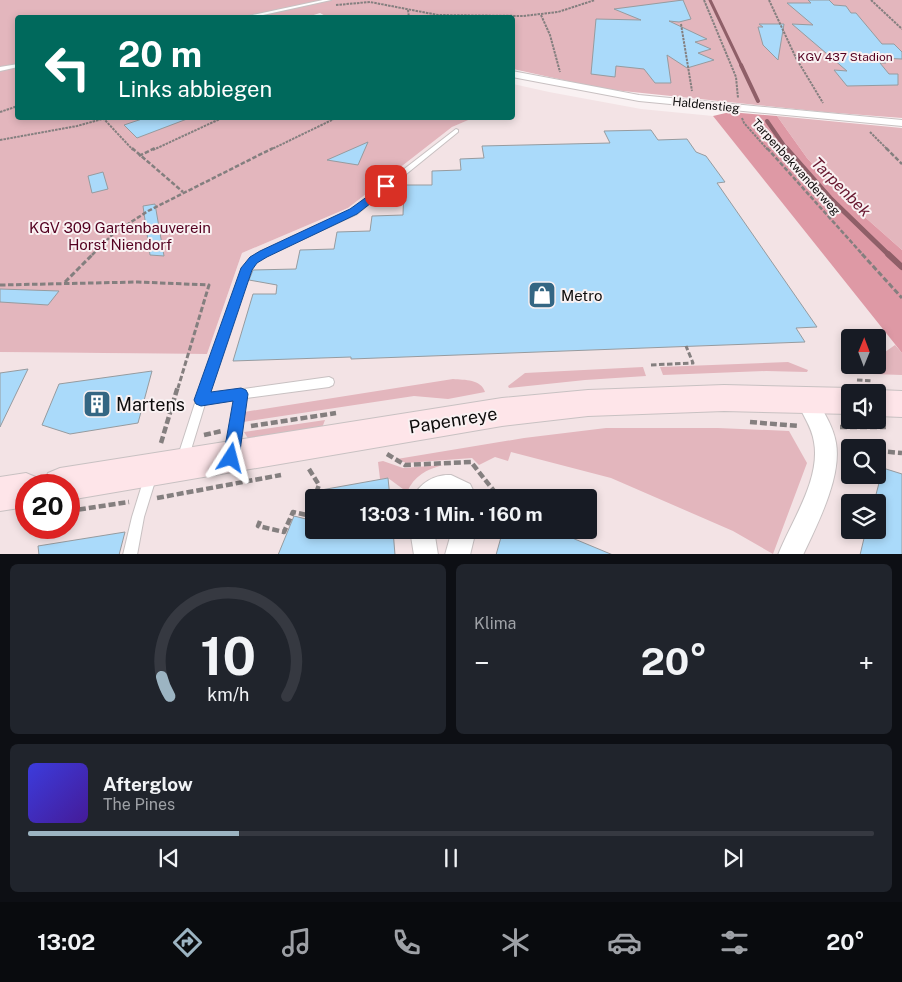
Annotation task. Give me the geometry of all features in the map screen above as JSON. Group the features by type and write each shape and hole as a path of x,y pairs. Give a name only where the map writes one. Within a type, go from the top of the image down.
{"main road":[{"name":"Papenreye","path":"80,482 474,417 588,403 663,399 806,400 841,411"},
{"path":"0,494 15,492"}],"street":[{"name":"Haldenstieg","path":"515,75 639,98 902,123"},
{"path":"790,554 802,530 825,468 826,450 824,438 806,400"},
{"path":"431,489 445,485 457,489"},
{"path":"424,539 426,554"},
{"path":"457,554 461,539"}],"lane":[{"path":"255,15 329,0"},
{"path":"0,69 15,66"},
{"path":"130,554 143,500 167,468 201,400 247,268 254,260 354,212 456,131"},
{"path":"201,400 329,382"},
{"path":"231,458 241,394"}],"path":[{"path":"515,16 558,12 594,0"},
{"name":"Tarpenbekwanderweg","path":"704,0 736,77 739,108 744,123 902,298"},
{"path":"769,0 796,58 832,117"},
{"path":"871,0 902,29"},
{"path":"329,6 360,2 448,15"},
{"path":"408,10 409,15"},
{"path":"541,15 545,21 557,60"},
{"path":"681,24 694,104"},
{"path":"0,112 15,107"},
{"path":"857,119 902,164"},
{"path":"0,140 68,128 97,120"},
{"path":"106,120 139,156 183,192"},
{"path":"139,156 218,120"},
{"path":"65,282 114,233 183,192 332,120"},
{"path":"0,284 138,282 209,285 167,468"},
{"path":"651,365 693,364 686,346"},
{"path":"746,422 791,426"},
{"path":"886,451 902,452"},
{"path":"377,455 395,452"},
{"path":"300,471 319,467"},
{"path":"309,469 319,485 317,489"},
{"path":"80,509 199,491 291,473"},
{"path":"260,521 258,526 284,532 293,512 305,514"}],"shaded area":[{"path":"515,84 641,109 713,116 883,329 841,329 841,374 886,374 886,333 902,353 902,554 0,554 0,352 207,354 242,253 348,208 452,127 468,120 515,120"},
{"path":"730,112 777,116 807,158 849,203 902,250 902,353 886,333 886,329 883,329 713,116"}],"green space":[{"name":"KGV 309 Gartenbauverein Horst Niendorf","path":"0,0 902,0 902,118 824,112 604,89 515,69 515,15 324,15 320,13 314,15 15,15 15,120 468,120 452,127 348,208 242,253 207,354 0,352"},
{"path":"777,116 902,128 902,250 849,203 807,158"},
{"path":"895,345 902,353 902,375 872,374 886,374 886,351"},
{"path":"788,362 808,370 807,372 766,371 663,375 660,367"},
{"path":"643,367 646,376 509,388 508,386 525,373"},
{"path":"453,379 476,382 485,392 448,399 414,396 243,422 244,412"},
{"path":"325,420 322,428 249,440 244,432"},
{"path":"606,428 718,428 789,431 807,463 773,554 733,531 611,478 511,452 508,461 495,457 479,465 472,458 406,463 397,459 524,438"},
{"path":"383,461 403,468 443,465 422,474 417,477 408,489 403,489 388,478 380,479 378,462"}],"building":[{"path":"683,0 691,19 679,22 669,21 707,39 695,42 711,49 698,53 714,60 687,68 667,55 671,83 655,83 644,69 616,66 615,77 591,74 596,19 641,20 614,9"},
{"path":"808,0 829,0 834,5 846,6 851,13 856,13 882,44 894,44 902,52 902,59 881,58 886,63 880,63 889,74 898,74 898,85 847,86 834,70 847,71 792,24 813,25 787,3 811,3"},
{"path":"759,24 784,24 778,60 763,45 758,27 763,27"},
{"path":"139,120 184,120 137,138 124,125"},
{"name":"Metro","path":"651,130 658,140 687,139 696,152 706,156 725,182 717,183 817,327 796,328 805,342 351,359 351,357 233,361 253,294 276,294 277,285 249,280 253,270 296,269 300,250 334,249 337,232 370,231 372,216 403,215 404,185 432,185 432,171 461,170 460,159 484,158 482,146 610,143 604,131"},
{"path":"368,142 358,165 327,160"},
{"path":"103,172 108,189 92,193 88,176"},
{"path":"155,204 164,256 150,255 143,206"},
{"path":"0,289 59,291 48,305 0,302"},
{"path":"28,369 0,427 0,373"},
{"name":"Martens","path":"152,371 138,423 70,434 42,425 59,384"},
{"path":"886,469 902,474 902,554 860,554 864,539 886,539 886,494 876,494 879,484 886,484"},
{"path":"388,478 389,489 327,489"},
{"path":"294,516 305,519 305,539 394,539 395,554 278,554"},
{"path":"125,532 119,554 39,554 38,546"},
{"path":"500,539 575,539 611,554 496,554"}],"waterway":[{"name":"Tarpenbek","path":"710,0 742,67"},
{"name":"Tarpenbek","path":"741,65 758,101"},
{"name":"Tarpenbek","path":"767,121 787,150"},
{"name":"Tarpenbek","path":"786,148 830,198 889,255"},
{"name":"Tarpenbek","path":"888,254 902,267"}],"place":[{"name":"Metro","path":"542,295"},
{"name":"Martens","path":"97,404"}],"route":[{"path":"231,458 241,394 201,400 247,268 263,254 354,212 386,186"}],"park label":[{"name":"KGV 437 Stadion","path":"845,57"}]}
